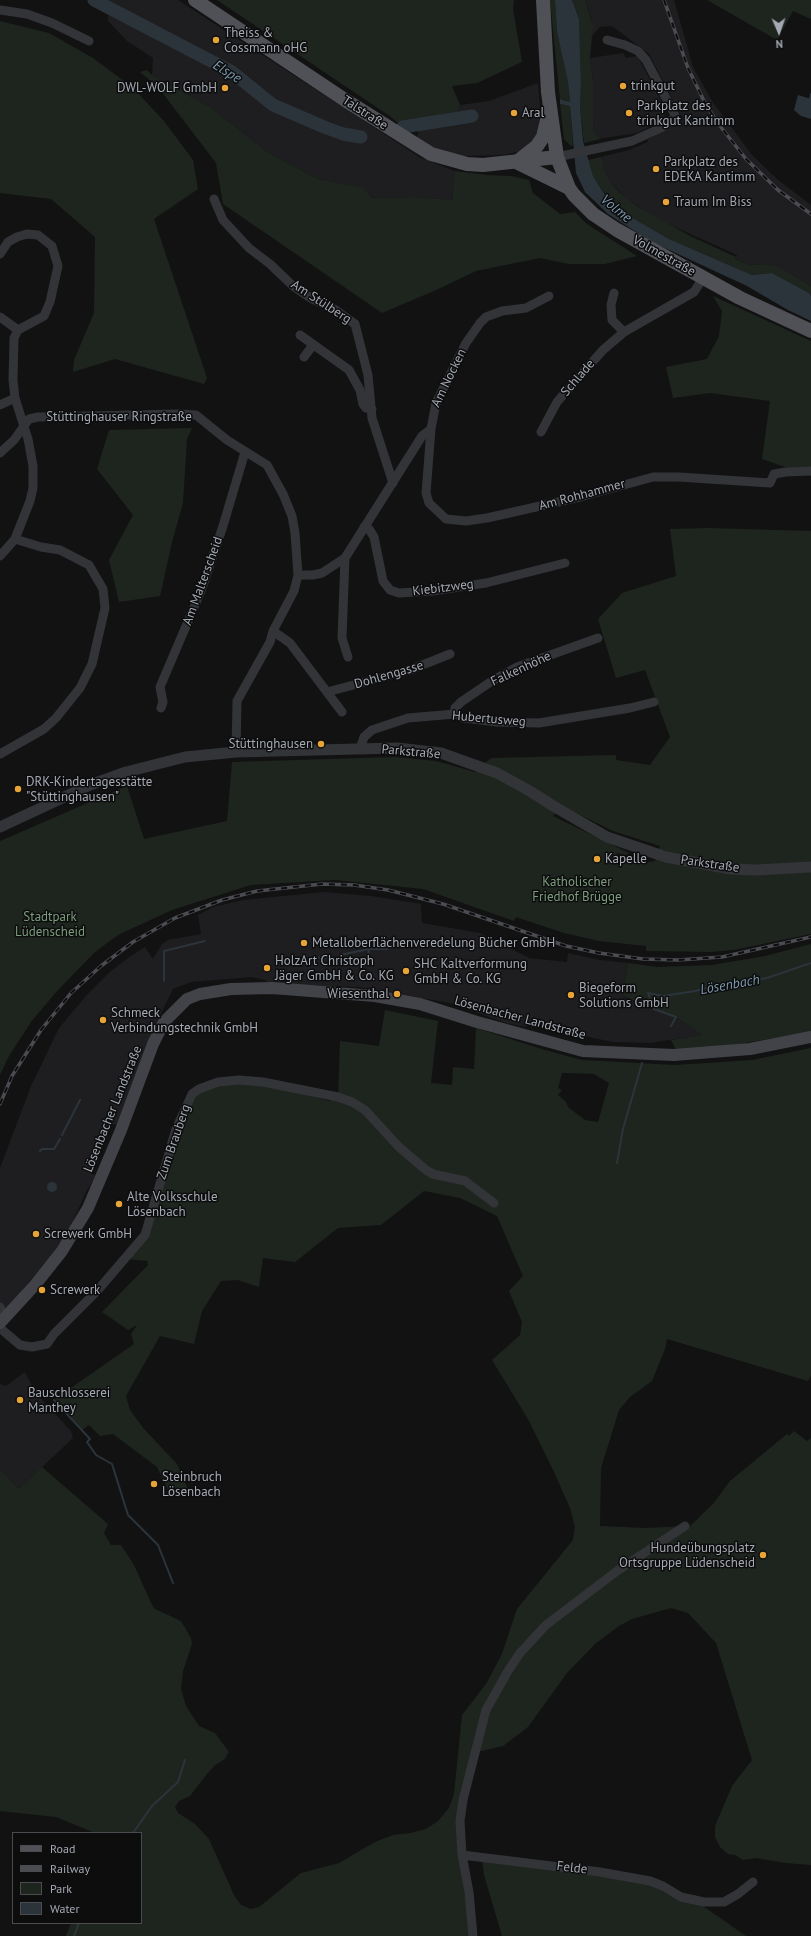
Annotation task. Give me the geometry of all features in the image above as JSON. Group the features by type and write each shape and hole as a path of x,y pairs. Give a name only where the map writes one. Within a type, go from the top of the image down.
{"main road":[{"name":"Talstraße","path":"195,0 418,147 431,154 467,164 516,162 556,157"},
{"name":"Volmestraße","path":"543,0 542,13 556,157 569,188 593,214 616,230 703,278 811,331"},
{"path":"516,162 531,153 543,136 550,106"},
{"path":"516,162 569,188"},
{"name":"Lösenbacher Landstraße","path":"2,1323 62,1251 88,1208 164,1022 187,999 200,994 231,989 272,988 375,996 420,1004 477,1022 583,1051 674,1055 750,1049 811,1037"}],"street":[{"path":"0,10 27,14 52,23 89,41"},
{"path":"556,157 632,141 660,128 674,118 675,115 646,60 638,51 625,45 607,40"},
{"name":"Am Stülberg","path":"214,199 223,220 249,248 270,264 293,286 312,299 334,309 355,324 368,375 372,418 394,483"},
{"path":"0,254 8,242 27,234 38,236 52,246 56,255 58,266 50,302 44,316 18,330 12,350 12,380 15,398 24,427 33,466 33,488 30,502 15,539 0,556"},
{"name":"Schlade","path":"541,432 557,402 603,350 624,332 694,292 703,278"},
{"path":"614,293 611,305 612,320 624,332"},
{"name":"Am Nocken","path":"431,429 432,416 436,403 466,343 480,323 486,317 502,311 526,308 549,296"},
{"path":"0,317 18,330"},
{"path":"300,335 349,370 360,390 363,404 372,409"},
{"path":"304,358 313,345"},
{"path":"0,405 15,398"},
{"name":"Stüttinghauser Ringstraße","path":"0,453 29,420 53,416 196,415 245,452 267,465 283,494 294,525 298,575 294,591 273,631 270,642 237,701 236,752"},
{"path":"298,575 322,573 333,568 345,558 394,483 422,436 431,429"},
{"name":"Am Rohhammer","path":"431,429 426,493 429,502 446,519 466,521 487,518 580,497 654,477 770,482 774,474 811,471"},
{"name":"Am Malterscheid","path":"161,708 163,702 160,687 206,576 245,452"},
{"name":"Kiebitzweg","path":"364,527 369,529 374,537 383,581 390,590 399,593 432,591 486,583 565,563"},
{"path":"0,754 44,729 56,718 80,688 92,664 105,608 103,589 89,565 60,550 41,547 15,539"},
{"path":"345,558 342,638 348,657"},
{"path":"273,631 290,643 342,712"},
{"name":"Falkenhöhe","path":"455,714 455,708 461,702 492,681 517,668 598,638"},
{"name":"Dohlengasse","path":"327,692 410,670 450,654"},
{"name":"Hubertusweg","path":"360,749 364,738 372,730 408,718 455,714 464,718 497,722 539,723 630,708 654,702"},
{"name":"Parkstraße","path":"0,826 90,785 126,772 185,757 236,752 360,749 426,751 441,753 497,773 607,837 666,857 731,868 756,870 811,867"},
{"name":"Zum Brauberg","path":"2,1323 20,1345 32,1347 47,1344 54,1334 97,1291 145,1235 174,1134 192,1094 199,1089 218,1082 240,1080 263,1082 338,1097 352,1102 365,1110 399,1147 426,1170 433,1174 465,1181 494,1203"},
{"path":"0,1306 2,1323"},
{"path":"473,1936 470,1898 462,1855 460,1821 463,1800 486,1710 520,1653 546,1625 617,1571 685,1526"},
{"name":"Felde","path":"462,1855 613,1874 650,1881 663,1886 681,1897 714,1903 724,1902 732,1898 753,1882"}],"shaded area":[{"path":"105,0 178,0 421,158 455,171 452,200 416,197 373,198 362,188 318,179 270,154 210,107 152,75 153,58 127,41 108,21 109,2"},
{"path":"585,0 674,0 693,67 712,101 752,155 777,179 811,205 811,286 777,266 764,264 750,265 735,259 737,255 657,219 626,198 610,182 605,174 601,157 629,150 648,142 647,140 683,119 649,54 612,26 600,27 592,37 592,20"},
{"path":"623,53 626,58 637,56 662,102 665,116 661,121 637,133 598,139 594,132 593,124 593,81 590,58"},
{"path":"538,83 541,119 539,131 534,141 521,151 503,155 462,156 436,149 416,139 420,128 420,121 456,115 460,105 489,101"},
{"path":"324,892 371,896 421,904 422,923 480,933 529,958 567,962 568,953 600,960 628,963 623,997 676,1017 702,1035 650,1043 612,1042 571,1033 533,1021 526,1027 506,1023 450,1003 359,987 269,984 265,980 252,977 191,982 173,989 154,1028 133,1089 118,1125 113,1124 91,1173 96,1176 87,1190 65,1239 0,1317 0,1168 31,1086 59,1028 85,997 111,971 128,958 145,947 153,959 162,944 168,940 201,934 198,915 213,907 243,900"},
{"path":"25,1372 35,1392 71,1431 73,1438 19,1489 0,1469 0,1384 6,1386"}],"green space":[{"path":"217,0 514,0 513,9 522,62 477,83 452,86 460,105 456,115 420,121 405,129 391,117"},
{"path":"550,0 555,0 557,32 568,82 570,103 566,100 560,99"},
{"path":"572,0 585,0 593,25 590,58 593,81 593,124 594,132 600,139 584,143 580,106 581,82 579,19"},
{"path":"707,0 811,0 811,19 793,11 777,40"},
{"path":"0,21 49,33 93,58 132,87 164,121 193,160 198,189 154,219 207,378 204,384 115,359 73,372 74,360 94,313 95,237 51,199 0,193"},
{"path":"147,70 152,75 210,107 270,154 318,179 363,188 372,198 416,197 452,200 455,171 511,176 529,180 533,193 560,214 575,212 587,224 637,256 605,264 569,264 540,258 476,271 382,313 223,204 216,163 158,87 140,72"},
{"path":"560,104 570,106 573,145 571,146 564,139"},
{"path":"601,157 605,173 610,182 619,192 637,206 690,236 736,257 735,259 750,265 764,264 777,266 811,286 811,296 809,293 772,273 752,275 669,239 624,213 608,198 593,176 588,160"},
{"path":"713,296 811,341 811,476 762,459 770,401 710,393 673,398 666,367 707,359 719,336 722,311"},
{"path":"192,428 187,439 183,503 172,542 160,596 119,602 109,560 133,515 97,469 109,430"},
{"path":"709,528 811,531 811,934 734,950 711,952 646,951 646,946 599,941 564,933 516,917 514,921 423,889 335,880 251,885 172,910 120,934 111,940 94,953 57,991 31,1022 9,1056 0,1075 0,841 127,786 144,839 227,821 232,762 395,757 436,761 475,772 491,758 616,755 616,760 650,765 670,737 645,670 616,678 598,619 622,593 676,576 670,529","holes":["562,806 613,831 660,846 655,861 645,863 623,860 616,853 627,855 629,853 553,816"]},
{"path":"811,944 811,1032 732,1045 676,1050 671,1040 702,1035 676,1017 623,996 628,963 657,967 712,965 765,956"},
{"path":"385,1010 438,1021 431,1083 452,1085 453,1067 474,1069 476,1028 582,1060 674,1065 752,1060 811,1048 811,1376 808,1381 667,1339 665,1349 652,1381 630,1397 619,1410 601,1468 600,1526 645,1528 690,1526 713,1504 730,1481 787,1434 789,1436 794,1431 807,1441 811,1438 811,1865 785,1863 756,1858 743,1860 735,1855 728,1854 720,1847 715,1837 715,1826 732,1786 752,1760 716,1643 688,1613 671,1608 632,1619 619,1626 595,1644 567,1673 528,1727 503,1746 477,1752 461,1800 471,1936 66,1936 71,1924 142,1924 142,1832 93,1832 56,1817 0,1811 0,1469 19,1489 42,1467 108,1524 104,1533 111,1545 121,1545 134,1565 152,1605 155,1609 181,1621 191,1638 192,1644 183,1671 181,1689 186,1706 199,1726 215,1733 229,1752 225,1759 215,1765 207,1774 190,1796 179,1801 175,1807 178,1813 195,1824 209,1839 234,1895 241,1905 251,1909 259,1907 301,1873 339,1863 375,1842 393,1835 411,1833 426,1829 438,1821 449,1808 454,1794 462,1715 486,1684 502,1654 517,1609 573,1540 575,1527 570,1508 554,1472 528,1419 492,1360 520,1335 522,1322 509,1291 523,1276 497,1216 460,1198 424,1191 381,1225 338,1228 295,1262 263,1258 259,1287 238,1280 221,1281 202,1311 194,1344 160,1336 126,1396 130,1410 144,1429 177,1464 188,1489 171,1496 157,1467 113,1434 100,1436 89,1425 82,1430 55,1399 134,1344 131,1334 137,1325 128,1330 102,1312 148,1265 147,1261 127,1259 138,1248 168,1160 193,1095 200,1090 240,1082 273,1086 330,1101 332,1098 338,1100 340,1041 379,1046","holes":["562,1073 594,1074 609,1083 598,1122 585,1120 568,1107 566,1102 558,1095 562,1090 558,1088"]},
{"path":"482,1859 649,1883 703,1906 746,1936 502,1936 484,1875"}],"water":[{"name":"Volme","path":"555,0 572,0 579,19 581,83 580,106 583,141 593,176 607,198 624,213 669,239 752,275 772,273 809,293 811,296 811,321 788,310 747,286 652,242 608,214 585,192 576,173 570,106 560,104 560,99 570,102 568,82 557,32"},
{"path":"798,95 811,99 811,119 801,116 794,110"},
{"path":"50,1182 54,1182 56,1183 56,1191 50,1192 47,1189 47,1185"}],"waterway":[{"name":"Elspe","path":"94,0 232,72 273,105 343,134 361,137"},
{"path":"810,99 811,94"},
{"name":"Elspe","path":"403,127 472,116"},
{"name":"Lösenbach","path":"164,981 164,951 205,941"},
{"name":"Lösenbach","path":"340,955 369,949 387,949"},
{"path":"367,965 369,950"},
{"name":"Lösenbach","path":"314,958 330,957"},
{"name":"Lösenbach","path":"671,1026 676,1017 654,1009 648,993 663,996 695,991 722,984 742,983 767,978 811,963"},
{"path":"617,1163 623,1129 642,1063"},
{"name":"Lösenbach","path":"62,1135 80,1100"},
{"name":"Lösenbach","path":"40,1151 42,1149 54,1149 60,1139"},
{"path":"54,1400 90,1439 87,1442 96,1455 112,1464 128,1515 158,1545 173,1583"},
{"path":"134,1832 152,1806 178,1782 185,1760"},
{"path":"74,1936 79,1924"}],"railway":[{"path":"664,0 688,68 706,105 720,126 746,159 778,190 811,214"},
{"path":"0,1104 12,1076 41,1030 71,993 101,966 133,942 175,918 222,900 257,891 322,884 354,885 388,890 443,904 566,946 599,953 643,959 678,960 722,957 811,937"}],"place":[{"name":"Theiss & Cossmann oHG","path":"216,40"},
{"name":"trinkgut","path":"623,86"},
{"name":"DWL-WOLF GmbH","path":"225,88"},
{"name":"Aral","path":"514,113"},
{"name":"Parkplatz des trinkgut Kantimm","path":"629,113"},
{"name":"Parkplatz des EDEKA Kantimm","path":"656,169"},
{"name":"Traum Im Biss","path":"666,202"},
{"name":"Stüttinghausen","path":"321,744"},
{"name":"DRK-Kindertagesstätte \"Stüttinghausen\"","path":"18,789"},
{"name":"Kapelle","path":"597,859"},
{"name":"Metalloberflächenveredelung Bücher GmbH","path":"304,943"},
{"name":"HolzArt Christoph Jäger GmbH & Co. KG","path":"267,968"},
{"name":"SHC Kaltverformung GmbH & Co. KG","path":"406,971"},
{"name":"Wiesenthal","path":"397,994"},
{"name":"Biegeform Solutions GmbH","path":"571,995"},
{"name":"Schmeck Verbindungstechnik GmbH","path":"103,1020"},
{"name":"Alte Volksschule Lösenbach","path":"119,1204"},
{"name":"Screwerk GmbH","path":"36,1234"},
{"name":"Screwerk","path":"42,1290"},
{"name":"Bauschlosserei Manthey","path":"20,1400"},
{"name":"Steinbruch Lösenbach","path":"154,1484"},
{"name":"Hundeübungsplatz Ortsgruppe Lüdenscheid","path":"763,1555"}],"park label":[{"name":"Katholischer Friedhof Brügge","path":"577,890"},
{"name":"Stadtpark Lüdenscheid","path":"50,924"}]}
